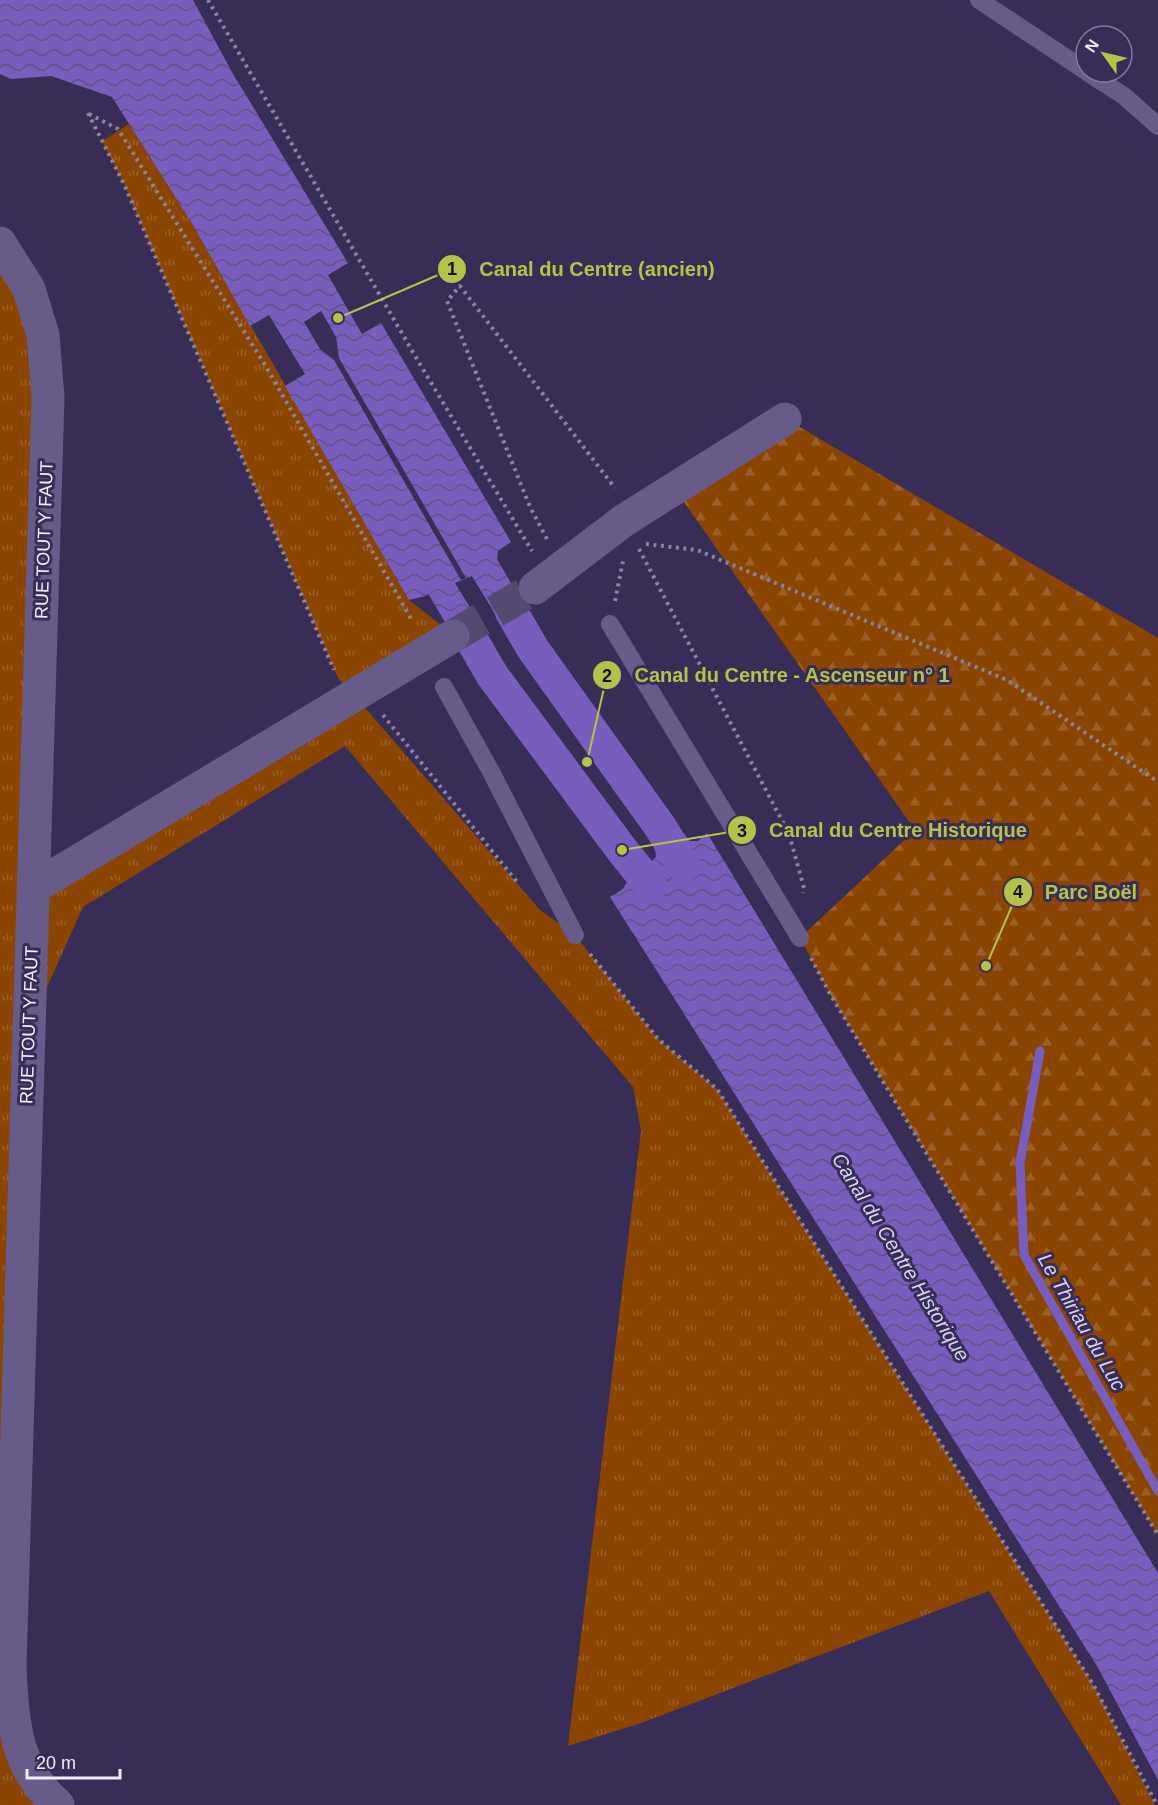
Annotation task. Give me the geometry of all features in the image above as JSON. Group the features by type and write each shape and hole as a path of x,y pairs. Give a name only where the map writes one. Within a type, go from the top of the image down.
{"street":[{"name":"RUE TOUT Y FAUT","path":"0,243 32,298 43,336 48,397 10,1668 12,1718 20,1748 28,1768 45,1794 58,1805"},
{"path":"535,588 628,538 784,419"},
{"path":"33,888 453,636"}],"lane":[{"path":"979,0 1074,63"},
{"path":"1106,84 1124,96 1158,126"},
{"path":"610,624 800,938"},
{"path":"444,687 489,768 575,935"}],"path":[{"path":"208,0 421,366 533,552 548,541 530,507 447,301 460,286 621,496 628,538 789,834 804,888 800,938 830,994 1158,1535"},
{"path":"418,633 265,365 118,129 88,113 129,195 338,678 354,694 380,711 518,882"},
{"path":"610,624 628,538"},
{"path":"628,538 697,550 1007,680 1158,782"},
{"path":"575,935 658,1039 717,1089 1094,1686 1157,1805"}],"green space":[{"path":"129,124 193,225 409,600 445,628 354,695 540,910 575,935 658,1039 717,1089 1094,1686 1155,1805 1121,1805 989,1591 641,1723 568,1746 641,1131 633,1087 345,746 83,907 30,1025 12,1718 58,1805 0,1805 0,243 43,335 33,888 353,695 338,678 124,184 102,141"},
{"path":"786,419 1158,638 1158,1535 830,994 800,938 915,830 674,488"}],"water":[{"path":"0,0 193,0 233,74 348,263 328,275 362,334 381,323 511,542 498,551 497,559 545,642 521,657 472,576 455,583 506,666 481,683 429,595 409,600 285,386 305,374 269,315 250,326 193,225 112,97 51,76 11,79 0,74"},
{"path":"673,820 690,841 698,841 707,833 1158,1573 1158,1780 1097,1666 610,897 623,889 627,882 610,859 629,847 641,861 651,861 656,857 655,849 647,836"}],"pier":[{"path":"321,311 336,337 339,358 466,578 461,580 334,360 320,349 304,322"}],"waterway":[{"name":"Canal du Centre Historique","path":"511,611 533,649 661,828 684,866"},
{"name":"Canal du Centre Historique","path":"469,635 492,675 650,885"},
{"name":"Le Thiriau du Luc","path":"1040,1051 1020,1163 1024,1255 1158,1491"}],"tunnel":[{"path":"453,636 535,588"}],"place":[{"name":"Canal du Centre (ancien)","path":"338,318"},
{"name":"Canal du Centre - Ascenseur n° 1","path":"587,762"},
{"name":"Canal du Centre Historique","path":"622,850"},
{"name":"Parc Boël","path":"986,966"}]}
